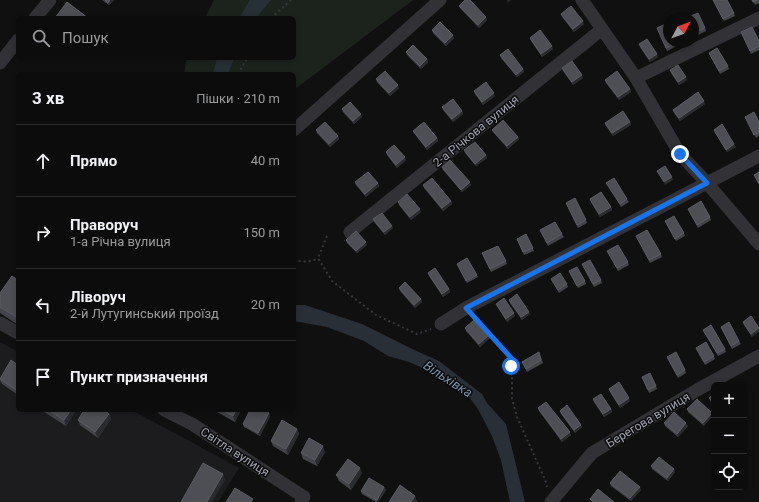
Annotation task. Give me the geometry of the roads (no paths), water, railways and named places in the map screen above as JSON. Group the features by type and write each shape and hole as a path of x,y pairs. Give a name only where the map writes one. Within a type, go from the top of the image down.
{"street":[{"path":"296,128 440,0"},
{"path":"582,0 601,30 636,78 680,154 759,244"},
{"path":"36,16 46,1"},
{"path":"636,78 759,18"},
{"name":"2-а Річкова вулиця","path":"350,232 601,30"},
{"path":"0,63 16,43"},
{"path":"441,324 466,308 759,156"},
{"path":"0,323 16,332"},
{"name":"Берегова вулиця","path":"551,502 592,453 697,390 759,356"},
{"name":"Світла вулиця","path":"168,412 192,424 305,500"}],"water":[{"path":"250,0 271,0 258,16 240,16"},
{"path":"216,60 233,60 229,72 214,72"},
{"name":"Вільхівка","path":"296,305 305,305 362,324 439,361 482,394 487,403 506,424 525,502 510,502 501,460 492,436 478,409 467,394 432,372 409,362 388,356 364,341 327,327 296,321"}]}
